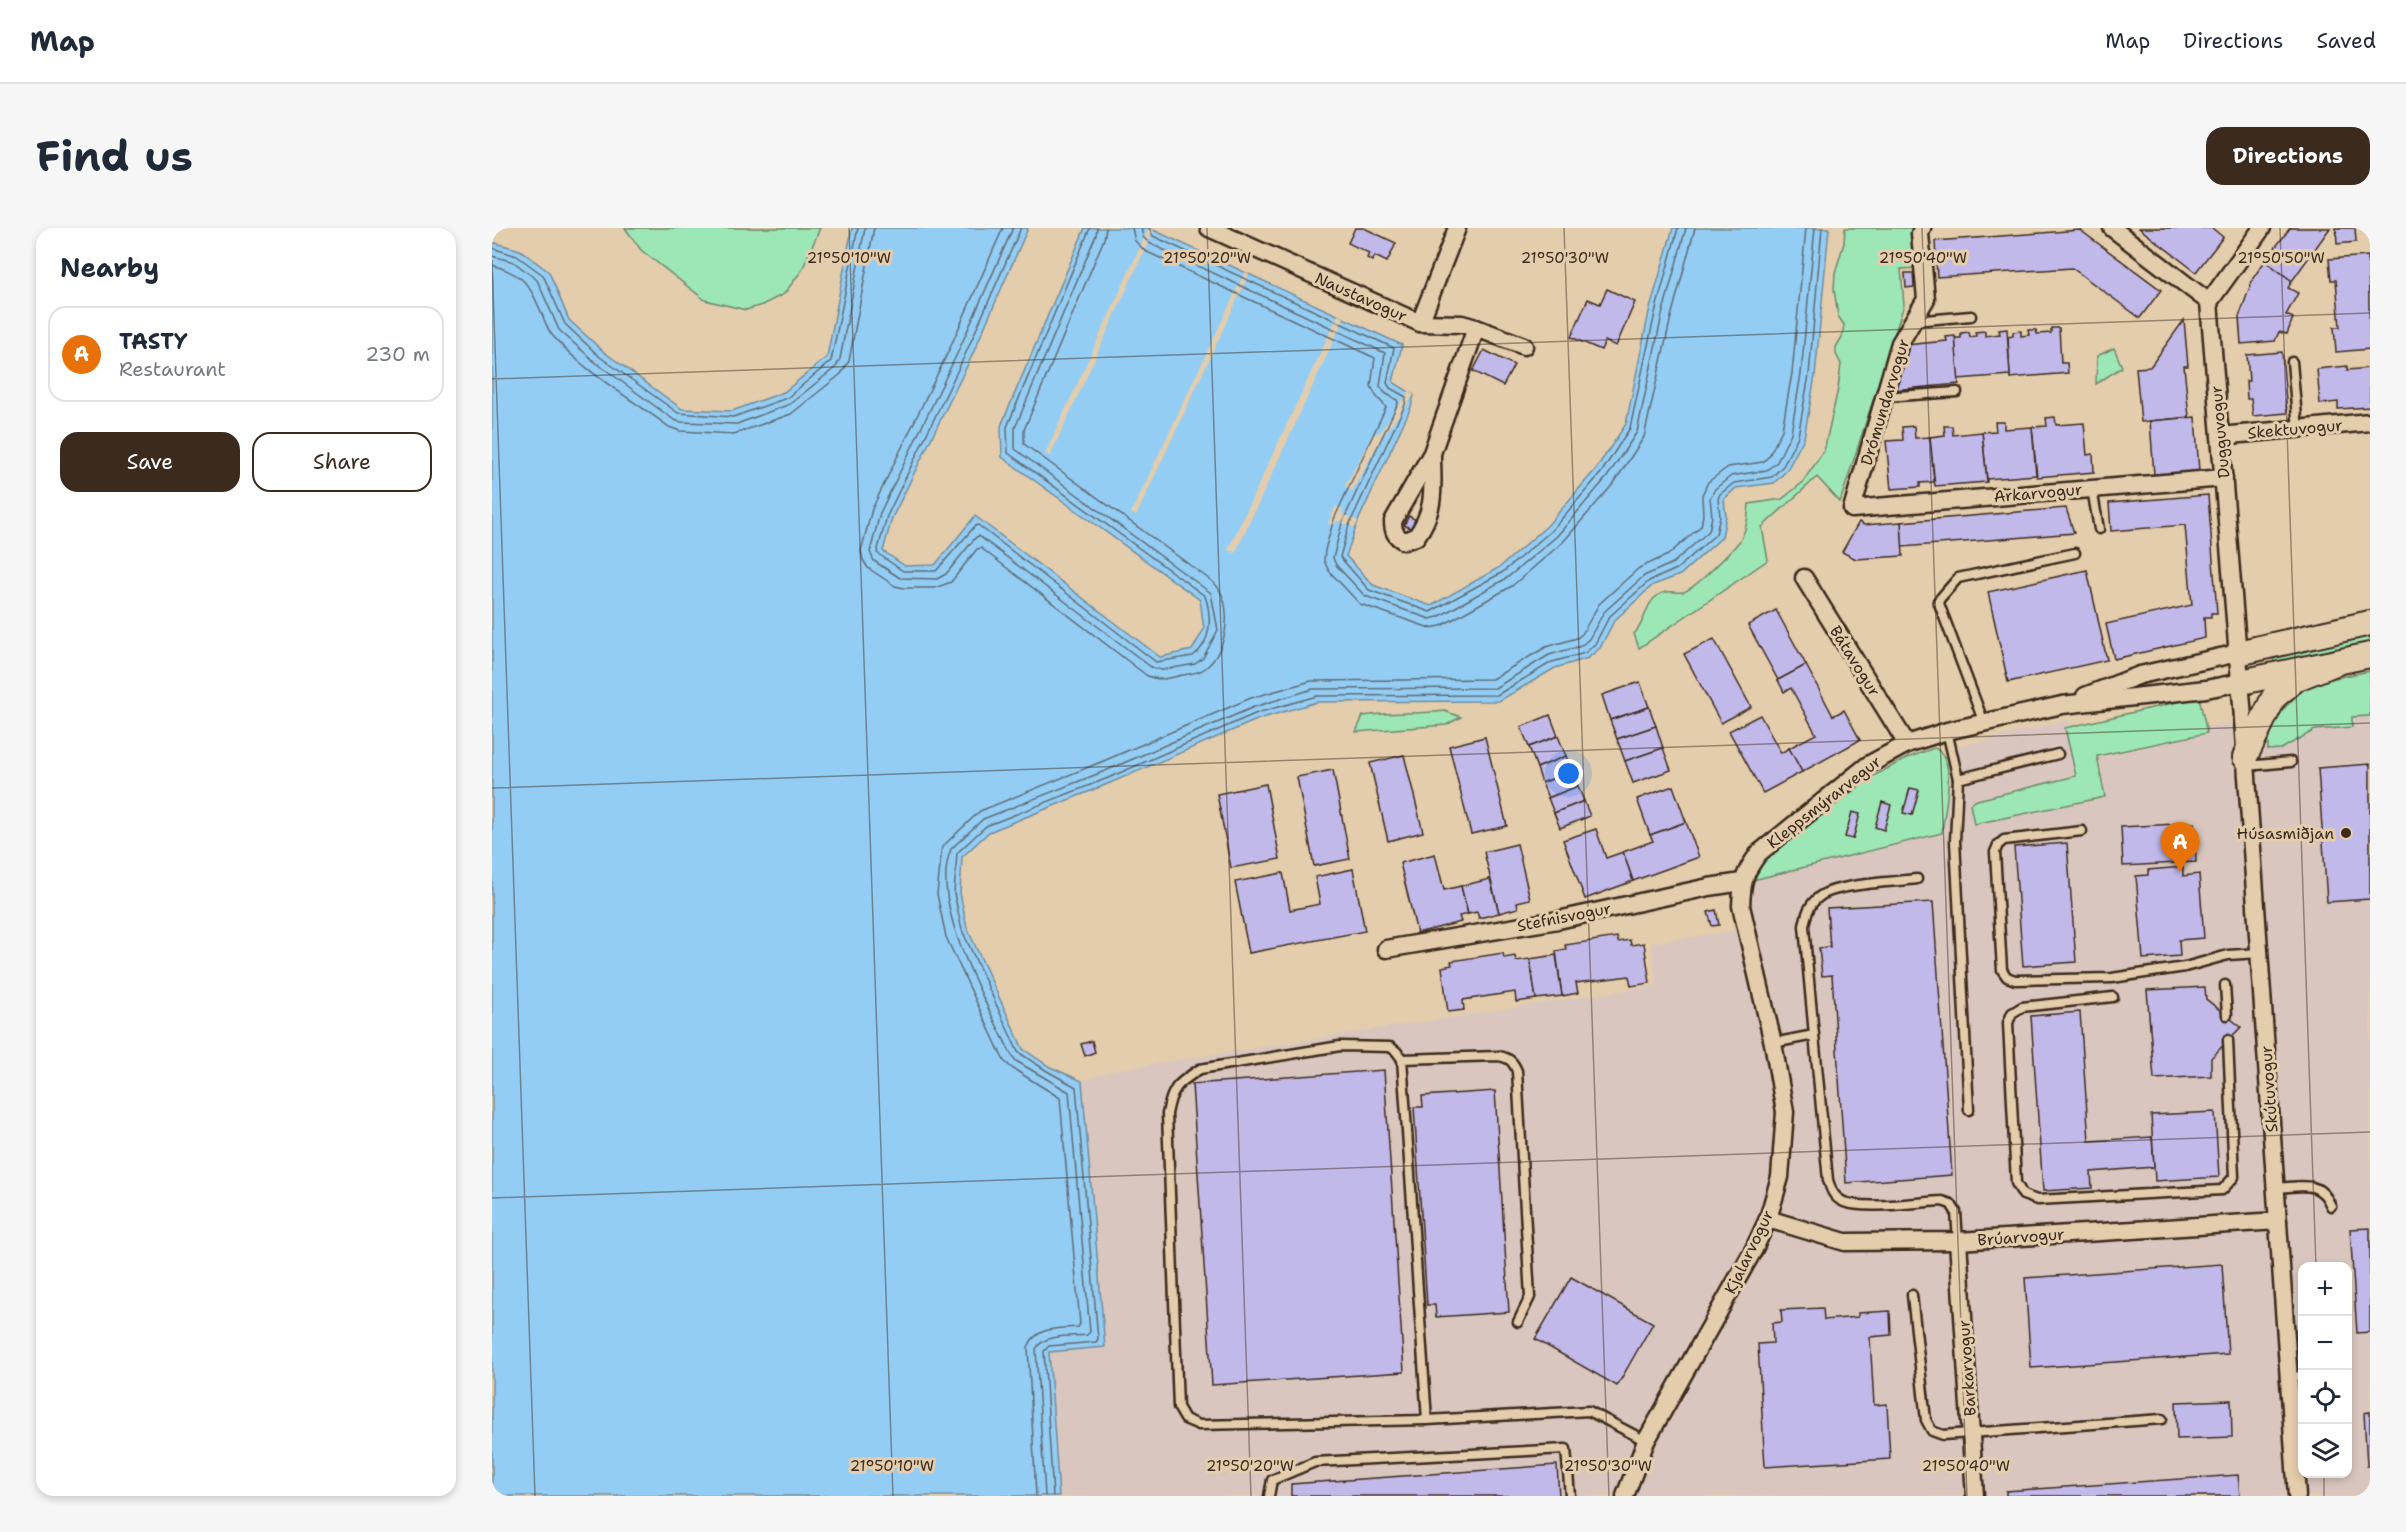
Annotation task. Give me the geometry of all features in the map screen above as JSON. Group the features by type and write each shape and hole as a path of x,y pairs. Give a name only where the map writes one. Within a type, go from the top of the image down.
{"street":[{"name":"Naustavogur","path":"1209,228 1420,323 1457,228"},
{"name":"Drómundarvogur","path":"1852,509 1900,344 1926,299 1920,234 1922,228"},
{"path":"2112,228 2210,302 2262,228"},
{"name":"Dugguvogur","path":"2210,302 2241,682"},
{"path":"1420,323 1462,324 1524,346"},
{"path":"1432,453 1476,328"},
{"name":"Skektuvogur","path":"2220,436 2370,422"},
{"name":"Arkarvogur","path":"1852,509 2224,478"},
{"name":"Bátavogur","path":"1804,578 1907,744"},
{"name":"Kleppsmýrarvegur","path":"2062,705 2140,675 2370,623"},
{"name":"Kleppsmýrarvegur","path":"1742,882 1759,853 1868,765 1907,744 1947,731 2062,705 2206,689 2370,655"},
{"path":"2246,762 2260,723 2274,697 2297,678 2338,662"},
{"name":"Skútuvogur","path":"2241,682 2278,1221 2296,1377 2297,1496"},
{"name":"Stefnisvogur","path":"1386,949 1558,920 1708,887 1742,882"},
{"name":"Kjalarvogur","path":"1625,1496 1646,1441 1754,1249 1768,1219 1780,1177 1785,1112 1773,1043 1741,906 1742,882"},
{"name":"Brúarvogur","path":"1768,1219 1845,1242 1958,1241 2278,1221"},
{"name":"Barkarvogur","path":"1958,1241 1976,1496"}],"lane":[{"path":"1914,321 1971,316"},
{"path":"2292,362 2298,429"},
{"path":"1884,396 1957,392"},
{"path":"2092,489 2099,528"},
{"path":"1984,723 1938,601 1958,578 2075,553"},
{"path":"1947,731 1958,779 1955,841 1969,1110"},
{"path":"1958,779 2058,753"},
{"path":"2246,762 2291,762"},
{"path":"2082,831 2004,840 1998,845 1995,852 2002,970 2007,977 2015,980 2112,978 2185,967 2228,955 2259,953"},
{"path":"1917,879 1832,890 1813,903 1808,910 1804,926 1828,1180 1832,1193 1842,1202 1857,1205 1942,1201 1951,1204 1956,1212 1958,1241"},
{"path":"2225,985 2227,1015"},
{"path":"2113,997 2022,1007 2012,1013 2008,1023 2016,1183 2023,1195 2037,1200 2222,1190 2234,1177 2228,1040"},
{"path":"1773,1043 1814,1035"},
{"path":"1427,1420 1402,1059 1390,1047 1340,1046 1200,1069 1182,1080 1171,1094 1167,1114 1178,1407 1185,1419 1199,1425 1427,1420 1589,1411 1646,1441"},
{"path":"1402,1059 1499,1056 1508,1058 1514,1063 1517,1071 1530,1297 1518,1322"},
{"path":"2276,1188 2307,1186 2318,1188 2327,1195 2331,1206"},
{"path":"1912,1295 1926,1420 1932,1431 1944,1435 2162,1419"},
{"path":"1269,1496 1272,1480 1315,1462 1566,1449 1570,1496"}],"shaded area":[{"path":"2370,716 2370,1496 1059,1496 1049,1352 1105,1347 1082,1081 1114,1070 1657,985 1651,943 1732,931 1753,880 1942,833 1956,747 2069,719 2078,753 2215,725"}],"green space":[{"path":"625,228 820,228 802,270 784,294 746,310 705,300 641,250"},
{"path":"1845,228 1913,228 1917,268 1901,269 1904,305 1840,502 1817,477 1762,527 1768,560 1639,648 1634,634 1653,599 1664,593 1688,590 1704,577 1741,539 1746,526 1749,504 1782,499 1802,483 1824,451 1838,389 1841,364 1836,354 1836,347 1842,337 1844,325 1838,316 1834,289 1835,273 1844,243"},
{"path":"2114,348 2122,367 2096,384 2097,356"},
{"path":"2370,636 2370,648 2275,669 2273,657"},
{"path":"2370,671 2370,716 2352,717 2352,727 2315,730 2281,749 2268,750 2268,736 2272,721 2300,692 2315,682"},
{"path":"2199,697 2207,733 2097,756 2105,797 1974,824 1970,804 1977,800 2076,776 2065,728"},
{"path":"1445,711 1461,717 1446,725 1356,732 1363,716"},
{"path":"1934,748 1942,753 1948,773 1942,833 1753,880 1752,875 1762,862 1870,778 1907,758"}],"water":[{"path":"852,228 1028,228 970,360 892,518 883,551 905,566 935,565 975,516 1160,657 1192,650 1204,629 1200,600 1002,457 1001,426 1085,228 1149,228 1402,345 1393,382 1414,395 1411,407 1358,521 1346,556 1373,585 1431,606 1500,567 1547,526 1596,469 1626,424 1649,312 1673,228 1829,228 1815,376 1804,438 1787,470 1774,483 1736,488 1724,499 1726,516 1722,537 1680,575 1653,585 1614,621 1600,648 1588,658 1555,668 1499,701 1317,702 1259,719 989,832 962,857 960,893 967,928 1023,1049 1050,1067 1082,1081 1105,1347 1049,1352 1059,1496 492,1496 492,242 520,250 549,272 569,320 604,352 682,409 732,411 784,392 827,357"}],"pier":[{"path":"1149,228 1154,230 1050,456 1045,454"},
{"path":"1245,272 1249,274 1136,516 1131,513"},
{"path":"1338,315 1344,318 1247,528 1235,553 1228,550"},
{"path":"1409,391 1414,395 1383,436 1352,491 1345,486 1373,434 1380,432"},
{"path":"1336,506 1343,509 1341,513 1358,521 1355,528 1337,520 1334,526 1328,523"}],"building":[{"path":"1355,228 1364,228 1396,243 1387,262 1375,256 1372,261 1367,258 1369,253 1348,243"},
{"path":"2139,228 2212,228 2223,237 2196,272"},
{"path":"2290,228 2330,228 2292,281 2265,261"},
{"path":"2336,228 2355,228 2356,242 2337,244"},
{"path":"2080,230 2161,290 2140,318 2072,268 1937,277 1935,241"},
{"path":"2368,256 2370,349 2336,352 2334,327 2340,327 2336,280 2331,280 2329,259"},
{"path":"2265,261 2292,281 2288,288 2298,293 2286,315 2293,318 2287,334 2279,332 2275,341 2241,344 2239,317 2253,278"},
{"path":"1905,273 1913,273 1914,287 1906,288"},
{"path":"1607,289 1635,302 1616,346 1605,341 1601,350 1571,337 1588,299 1600,304"},
{"path":"2184,320 2188,366 2184,366 2189,417 2141,422 2136,368 2150,367"},
{"path":"2051,328 2059,328 2061,363 2067,363 2068,373 2010,378 2008,337 2013,336 2013,332 2021,331 2021,336 2029,335 2028,330 2036,330 2037,334 2051,333"},
{"path":"2007,329 2010,375 1958,379 1955,338 1961,338 1961,333 1969,332 1970,337 1976,336 1975,332 1985,331 1985,336 2000,334 1999,330"},
{"path":"1955,336 1959,384 1892,390 1905,345 1947,341 1946,337"},
{"path":"1484,350 1514,365 1503,386 1473,371"},
{"path":"2282,352 2287,413 2253,416 2251,399 2247,399 2246,381 2249,381 2247,355"},
{"path":"2347,366 2347,370 2370,368 2370,407 2338,409 2338,402 2320,404 2317,369"},
{"path":"2055,417 2056,425 2084,423 2087,455 2093,454 2094,472 2037,477 2032,427 2047,426 2046,418"},
{"path":"2195,417 2199,471 2154,475 2150,421"},
{"path":"1995,422 2004,422 2004,429 2032,427 2036,475 1987,479 1982,432 1996,431"},
{"path":"1914,426 1915,438 1930,437 1934,482 1920,483 1920,487 1891,489 1886,441 1903,440 1902,427"},
{"path":"1944,426 1952,426 1953,435 1982,432 1987,482 1935,486 1930,437 1945,435"},
{"path":"2208,495 2217,613 2211,613 2211,617 2204,617 2205,638 2114,659 2106,624 2192,605 2185,525 2111,531 2109,503"},
{"path":"2066,508 2074,533 1902,547 1901,522"},
{"path":"1409,516 1416,520 1411,529 1404,525"},
{"path":"1859,522 1864,525 1901,522 1903,556 1856,559 1842,552"},
{"path":"2087,570 2107,660 2008,682 1988,592"},
{"path":"1776,610 1806,665 1778,680 1748,625"},
{"path":"1714,639 1751,707 1721,723 1684,654"},
{"path":"1806,665 1833,716 1844,710 1860,740 1802,772 1789,748 1816,734 1791,688 1784,692 1778,680"},
{"path":"1640,682 1649,707 1610,720 1602,695"},
{"path":"1649,707 1656,726 1617,739 1610,720"},
{"path":"1550,715 1558,736 1529,747 1521,727"},
{"path":"1760,715 1781,753 1789,748 1802,772 1763,793 1729,731"},
{"path":"1656,726 1663,748 1625,761 1617,739"},
{"path":"1558,736 1566,756 1537,768 1529,747"},
{"path":"1485,737 1507,826 1471,834 1449,746"},
{"path":"1663,748 1671,770 1633,783 1625,761"},
{"path":"1404,755 1423,832 1388,841 1370,763"},
{"path":"1566,756 1572,771 1542,783 1537,768"},
{"name":"Húsasmiðjan","path":"2370,764 2370,899 2327,902 2318,768"},
{"path":"1333,770 1350,859 1314,866 1297,777"},
{"path":"1572,771 1578,786 1548,798 1542,783"},
{"path":"1266,784 1280,859 1231,868 1217,794"},
{"path":"1578,786 1584,801 1554,813 1548,798"},
{"path":"1673,786 1686,822 1650,835 1637,799"},
{"path":"1910,788 1919,790 1912,815 1903,813"},
{"path":"1584,801 1590,816 1560,828 1554,813"},
{"path":"1882,802 1891,805 1884,830 1875,827"},
{"path":"1852,812 1860,814 1853,839 1845,837"},
{"path":"1686,822 1699,857 1633,881 1623,852 1653,841 1650,835"},
{"path":"2194,823 2196,862 2123,866 2121,827"},
{"path":"1596,829 1606,858 1623,852 1633,881 1585,899 1563,840"},
{"path":"2067,843 2076,962 2023,966 2014,847"},
{"path":"1517,844 1530,899 1517,902 1518,908 1499,913 1484,852"},
{"path":"1435,854 1444,890 1461,886 1468,914 1459,916 1461,922 1417,933 1400,863"},
{"path":"2183,867 2183,876 2199,874 2204,938 2179,940 2180,956 2143,959 2136,876 2148,875 2148,870"},
{"path":"1353,869 1365,931 1249,953 1235,882 1283,873 1290,910 1320,904 1315,877"},
{"path":"1490,879 1499,913 1479,918 1477,912 1468,914 1461,886"},
{"path":"1933,902 1952,1175 1846,1183 1832,975 1822,976 1819,948 1830,947 1827,908"},
{"path":"1716,910 1719,925 1712,926 1708,912"},
{"path":"1617,937 1618,942 1630,940 1631,945 1644,943 1650,983 1631,986 1629,976 1576,983 1578,993 1562,996 1556,951 1566,949 1565,945"},
{"path":"1503,953 1504,958 1515,956 1516,961 1530,959 1536,999 1516,1002 1515,992 1463,1000 1464,1010 1448,1012 1442,967 1452,965 1451,961"},
{"path":"1556,955 1562,996 1536,999 1530,959"},
{"path":"2205,987 2206,999 2241,1027 2211,1058 2211,1076 2154,1079 2147,990"},
{"path":"2080,1012 2089,1141 2152,1137 2154,1167 2091,1172 2092,1188 2043,1191 2031,1016"},
{"path":"1092,1041 1095,1052 1085,1056 1081,1044"},
{"path":"1384,1070 1404,1372 1212,1385 1192,1084"},
{"path":"1495,1091 1509,1312 1436,1317 1435,1305 1427,1305 1414,1107 1423,1107 1422,1096"},
{"path":"2215,1112 2219,1177 2155,1181 2151,1115"},
{"path":"2370,1228 2370,1332 2357,1333 2350,1229"},
{"path":"2222,1264 2228,1354 2031,1368 2025,1278"},
{"path":"1571,1277 1653,1323 1617,1386 1535,1339"},
{"path":"1823,1308 1824,1320 1858,1317 1858,1313 1890,1311 1891,1335 1870,1337 1874,1405 1887,1404 1890,1459 1765,1467 1758,1344 1773,1343 1772,1323 1782,1322 1781,1310"},
{"path":"2231,1400 2232,1437 2177,1439 2176,1402"},
{"path":"2370,1412 2370,1466 2367,1466 2364,1413"},
{"path":"1557,1465 1559,1496 1291,1496 1291,1484"},
{"path":"2238,1475 2240,1496 2006,1496 2006,1491"}],"place":[{"name":"Húsasmiðjan","path":"2346,833"},
{"name":"TASTY","path":"2180,872"}]}
